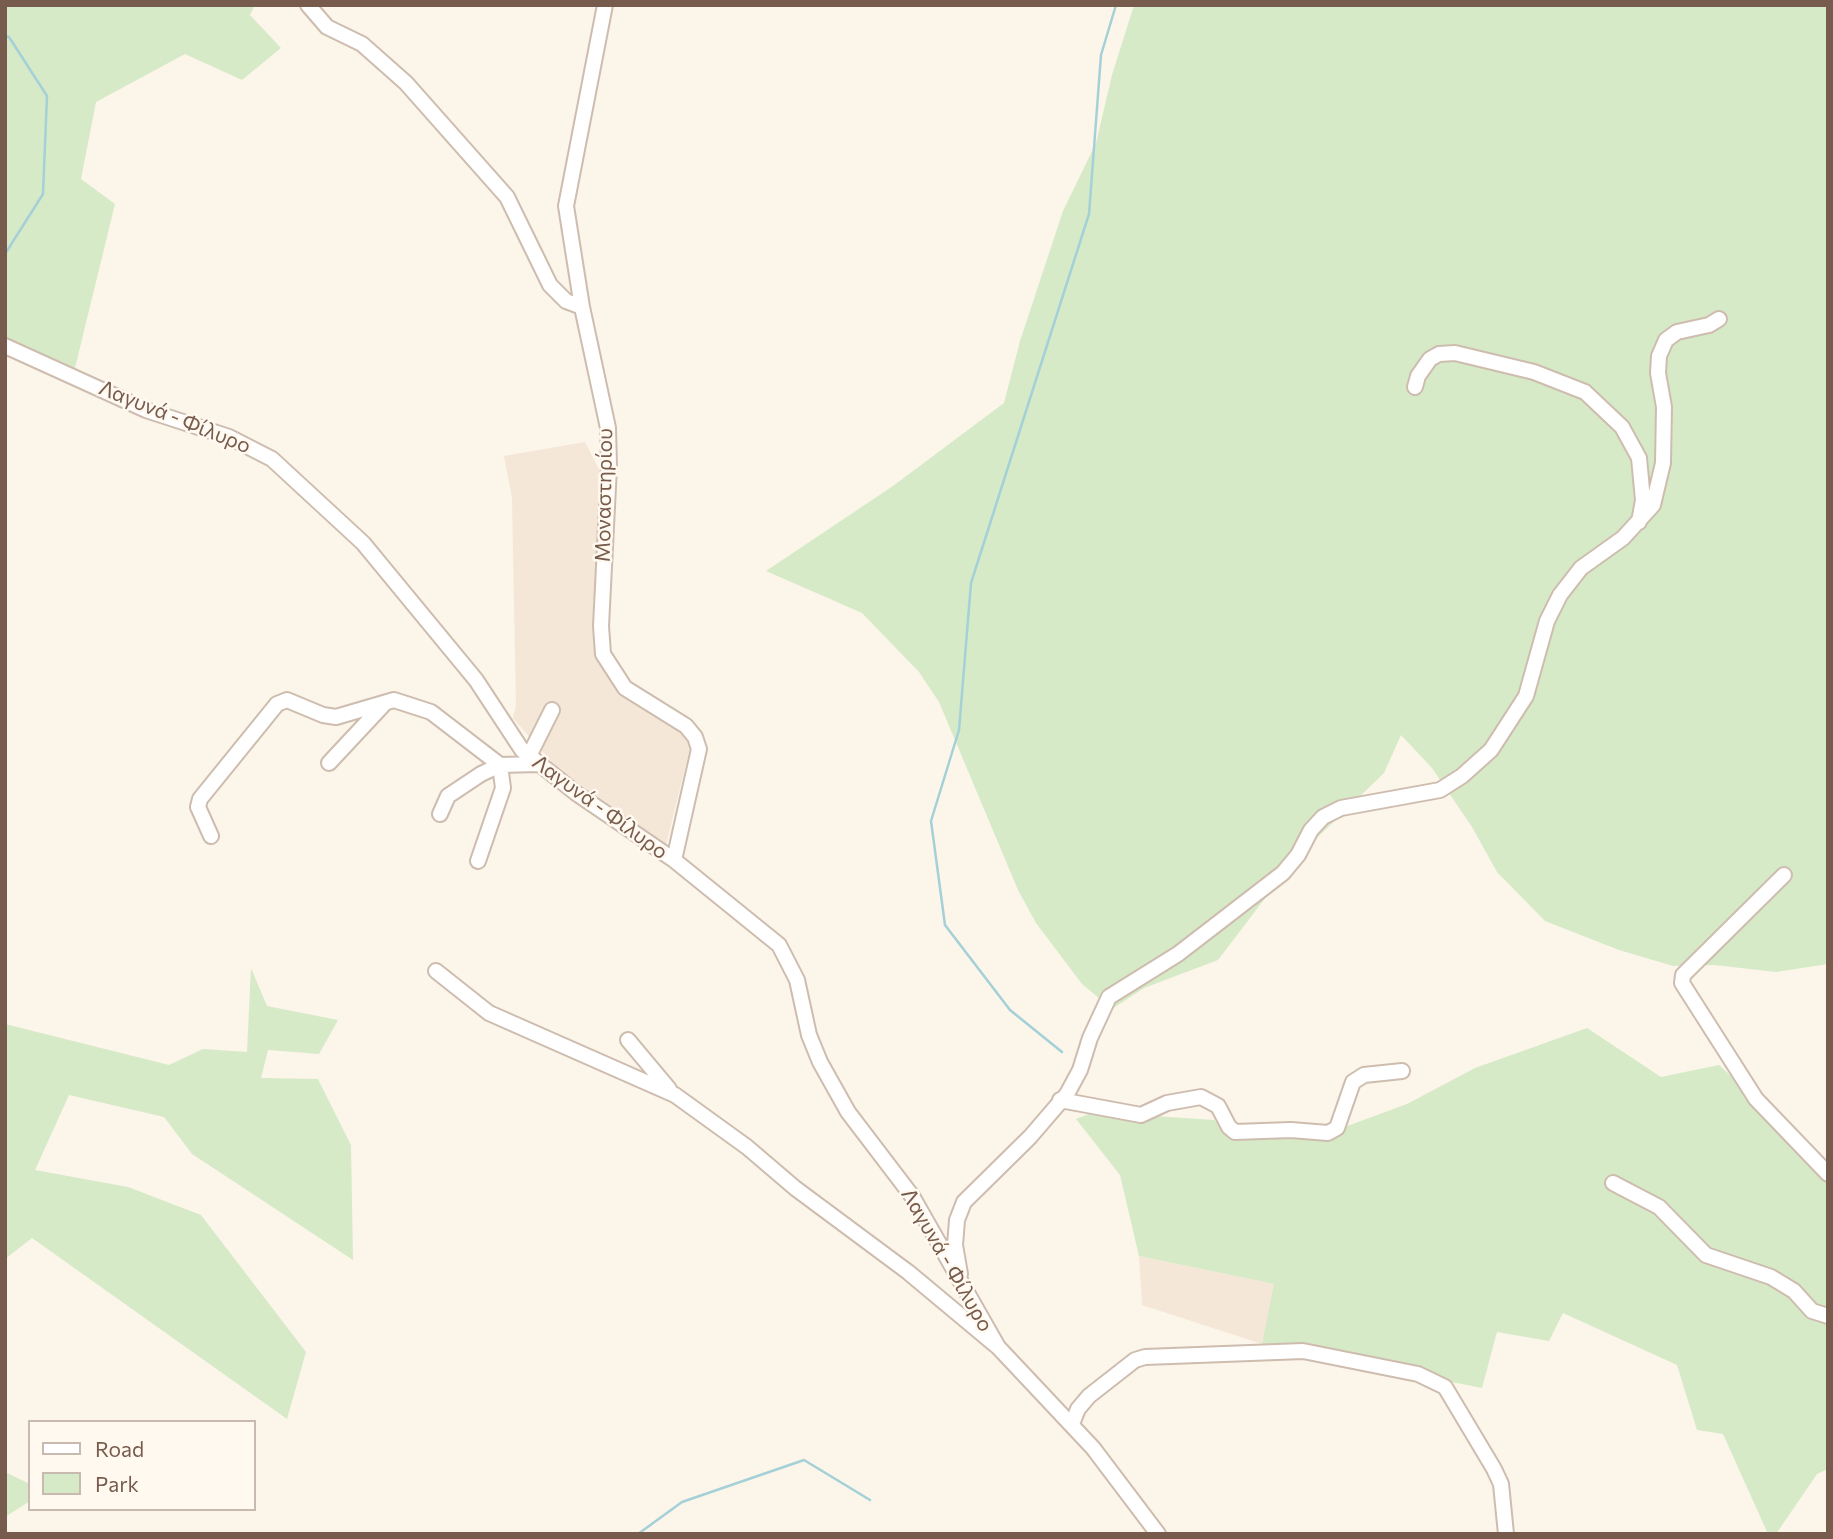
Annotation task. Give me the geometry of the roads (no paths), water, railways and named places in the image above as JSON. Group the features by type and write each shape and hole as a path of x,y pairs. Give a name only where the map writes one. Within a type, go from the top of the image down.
{"street":[{"path":"308,5 327,27 362,44 405,83 507,197 550,285 566,301 582,307"},
{"name":"Μοναστηρίου","path":"605,5 566,191 568,221 582,307 599,375 609,450 601,626 603,654 625,688 686,726 695,737 699,749 674,860"},
{"path":"962,1286 955,1245 957,1220 964,1202 1030,1137 1060,1100 1080,1070 1090,1038 1109,997 1178,954 1283,873 1298,855 1311,830 1323,817 1341,808 1440,790 1476,765 1510,725 1526,696 1547,621 1560,595 1581,568 1649,513 1658,494 1663,464 1664,407 1658,373 1659,356 1666,340 1676,332 1719,319"},
{"name":"Λαγυνά - Φίλυρο","path":"5,346 128,402 229,437 272,459 363,542 469,671 513,739 533,760 674,860 784,951 797,980 809,1035 820,1062 848,1112 912,1196 998,1347"},
{"path":"1415,387 1418,376 1430,359 1439,354 1455,353 1534,372 1585,392 1622,428 1639,458 1643,500 1639,523"},
{"path":"211,836 198,807 200,799 277,704 287,700 323,715 337,717 386,702 412,704 430,712 500,765 503,788 478,861"},
{"path":"329,763 386,702"},
{"path":"440,814 448,796 460,786 500,765 533,760 552,710"},
{"path":"1784,875 1683,975 1682,983 1756,1100 1828,1174"},
{"path":"436,971 489,1013 675,1095"},
{"path":"628,1040 651,1071 675,1095 747,1147 785,1180 908,1272 998,1347 1072,1424 1158,1534"},
{"path":"1060,1100 1140,1115 1167,1103 1201,1097 1218,1106 1229,1127 1235,1132 1291,1130 1328,1133 1337,1128 1353,1083 1364,1075 1402,1071"},
{"path":"1614,1183 1659,1207 1706,1255 1771,1277 1794,1291 1812,1311 1828,1316"},
{"path":"1072,1424 1078,1409 1089,1396 1135,1360 1145,1357 1303,1351 1418,1374 1445,1387 1490,1461 1501,1484 1506,1534"}],"waterway":[{"path":"1062,1052 1010,1010 945,925 931,821 959,730 971,583 1089,214 1101,55 1116,5"},
{"path":"5,36 9,37 47,96 43,194 5,254"},
{"path":"638,1534 682,1502 804,1460 870,1500"}]}
